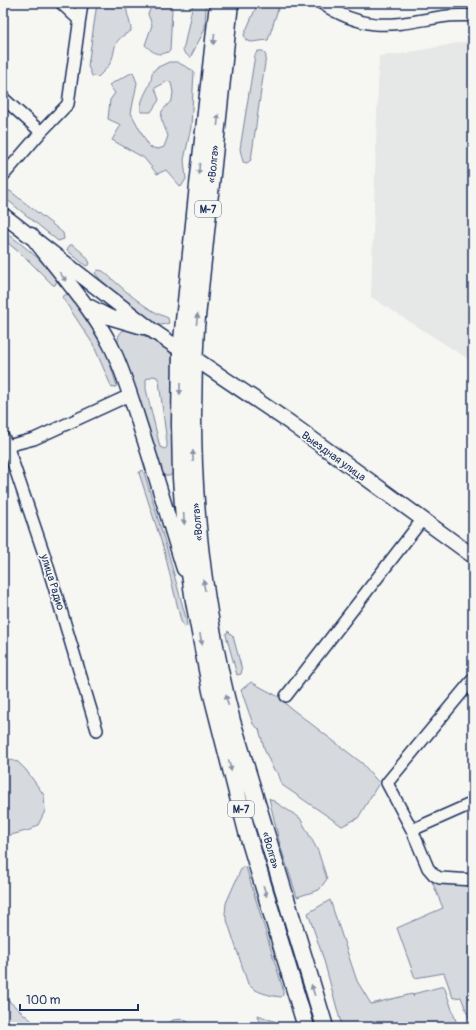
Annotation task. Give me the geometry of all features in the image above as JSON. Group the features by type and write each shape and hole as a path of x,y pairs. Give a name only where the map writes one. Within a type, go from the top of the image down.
{"highway":[{"name":"«Волга»","path":"218,3 195,208 188,354 180,424 181,478 186,547 194,601 211,690 247,832 306,1027"},
{"name":"«Волга»","path":"230,3 198,312 188,354 193,428 194,481 198,530 204,581 222,679 232,721 325,1027"}],"main road":[{"path":"3,214 31,235 105,297 153,331"},
{"path":"31,235 90,308 110,340 123,373 194,601"},
{"path":"90,308 105,297"},
{"path":"105,297 109,317 110,340"},
{"path":"90,308 109,317 153,331"},
{"path":"110,340 117,327 131,323"},
{"name":"Выездная улица","path":"153,331 289,422 473,556"}],"street":[{"path":"61,3 79,20"},
{"path":"3,176 41,132 68,104 82,3"},
{"path":"321,3 344,15 373,24 398,23 449,16 473,15"},
{"path":"3,98 41,132"},
{"path":"4,443 34,439 130,395"},
{"name":"улица Радио","path":"4,443 45,558 97,730"},
{"path":"286,696 422,520"},
{"path":"473,679 387,783 412,830 428,868 434,875 440,878 473,880"},
{"path":"412,830 473,803"}],"shaded area":[{"path":"97,3 127,3 131,31 119,39 115,46 109,65 98,77 92,76 88,66"},
{"path":"153,3 170,3 172,9 170,51 162,54 153,52 145,45 152,25 148,14"},
{"path":"193,3 206,3 205,29 190,58 183,51"},
{"path":"258,3 280,3 268,40 251,42 246,40 244,35"},
{"path":"333,3 473,3 473,4 351,7"},
{"path":"473,40 473,362 371,297 379,56 401,54"},
{"path":"258,51 263,51 266,56 251,160 247,163 243,162 240,149 255,55"},
{"path":"169,62 177,62 194,71 191,127 184,160 186,179 181,187 166,170 157,174 144,158 112,140 121,125 108,119 110,100 115,93 109,85 133,72 137,83 131,113 149,147 158,149 164,147 168,136 161,118 162,111 172,100 173,92 171,83 168,81 155,88 159,100 151,112 141,112 141,106 150,83 152,73 156,68"},
{"path":"6,190 10,191 63,233 64,239 58,241 5,198 4,192"},
{"path":"3,230 47,267 57,281 55,285 53,285 26,258 3,239"},
{"path":"70,245 73,245 83,254 90,264 86,266 68,251 67,249"},
{"path":"98,270 103,271 142,304 168,318 169,323 156,325 124,301 98,277 95,273"},
{"path":"70,292 90,320 105,348 117,386 112,388 93,344 62,297"},
{"path":"130,327 168,350 172,355 174,471 170,476 164,476 159,469 118,342 120,334","holes":["153,376 157,377 159,381 167,443 167,447 165,449 160,447 146,389 146,379"]},
{"path":"141,470 144,472 186,618 187,626 184,627 181,621 164,550 139,473"},
{"path":"228,631 233,636 242,670 241,674 237,675 226,635"},
{"path":"251,682 281,698 288,706 362,763 379,783 358,818 342,826 282,785 278,773 273,769 265,751 259,729 253,724 241,690"},
{"path":"3,758 18,762 26,770 44,795 45,811 38,825 30,830 3,837"},
{"path":"269,798 300,818 318,851 327,879 319,890 297,897 280,845"},
{"path":"242,867 246,867 283,989 283,995 281,997 268,995 254,989 248,984 225,914 226,903"},
{"path":"431,879 473,884 473,1027 459,1027 471,1023 461,997 453,998 444,973 415,978 397,928 443,908"},
{"path":"330,900 357,981 371,1004 412,994 414,997 413,994 444,986 458,1027 342,1027 323,957 308,913"},
{"path":"3,996 39,1027 3,1027"},
{"path":"258,1015 289,1027 261,1027"},
{"path":"183,1019 196,1027 164,1027 173,1020"}]}
